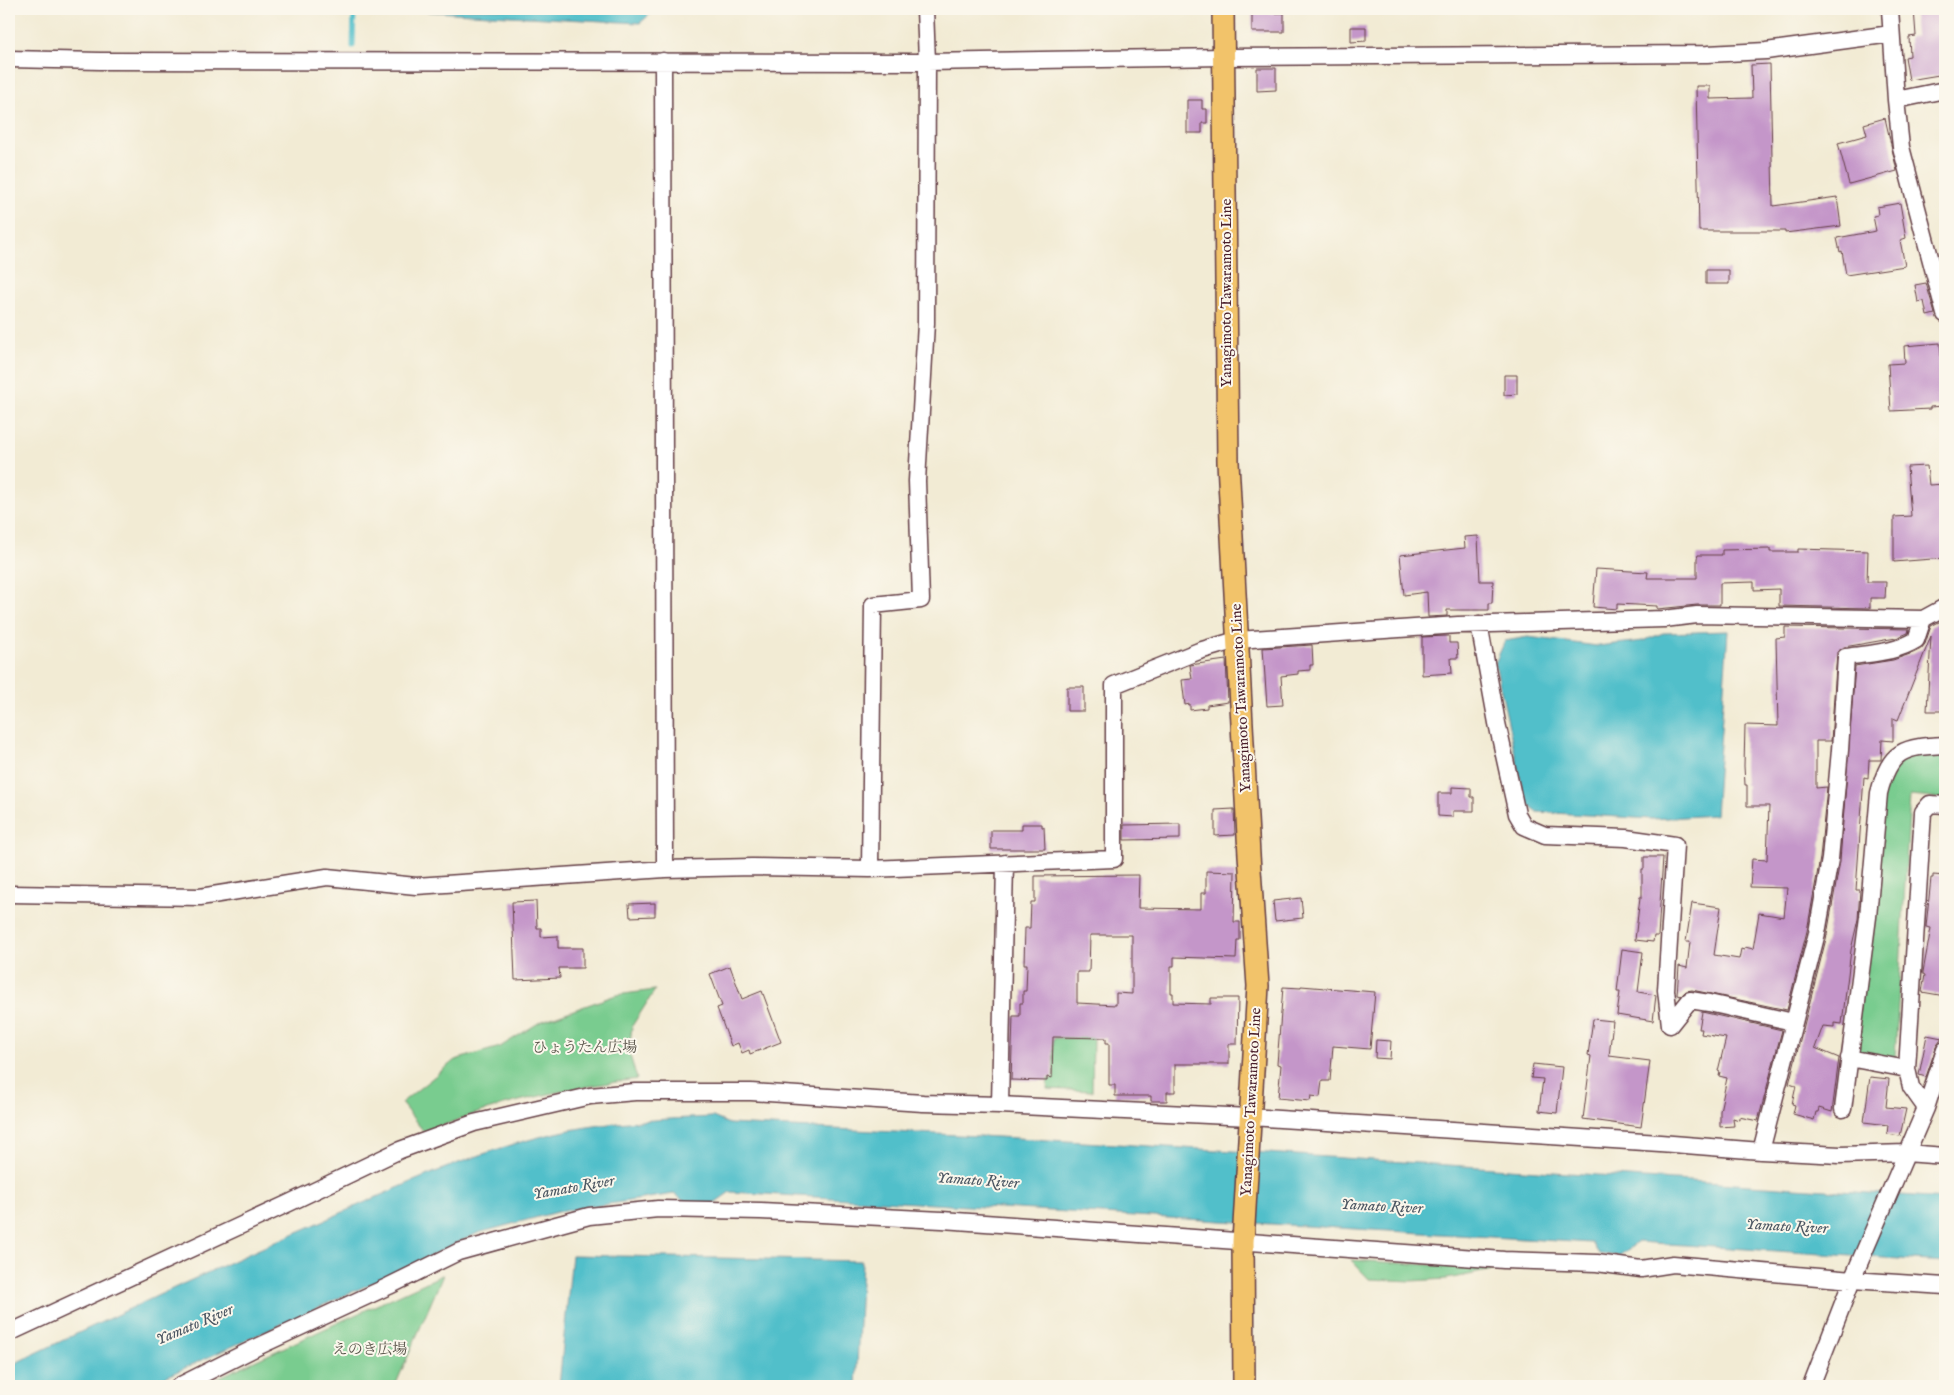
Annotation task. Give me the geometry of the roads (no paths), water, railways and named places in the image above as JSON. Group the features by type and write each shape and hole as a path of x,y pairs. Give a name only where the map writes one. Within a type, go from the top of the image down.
{"main road":[{"name":"Yanagimoto Tawaramoto Line","path":"1223,9 1228,462 1258,986 1243,1239 1244,1386"}],"street":[{"path":"870,869 873,605 921,600 917,480 926,323 927,62 925,9"},
{"path":"1890,9 1901,147 1945,314"},
{"path":"9,59 100,61 927,62 1224,57 1707,54 1766,51 1891,34"},
{"path":"663,62 665,869"},
{"path":"1896,100 1945,90"},
{"path":"9,894 200,896 328,877 416,886 665,869 752,867 870,869 1114,858 1114,685 1198,651 1237,640 1479,624 1664,619 1698,615 1923,619 1945,607"},
{"path":"1761,1152 1817,933 1830,859 1846,657 1906,647 1916,640 1923,619"},
{"path":"1479,624 1497,723 1517,814 1524,826 1545,835 1626,838 1675,845 1666,990 1670,1025 1690,1000 1793,1022"},
{"path":"1843,1110 1868,917 1879,792 1884,774 1900,752 1918,747 1945,746"},
{"path":"1926,1108 1911,1087 1907,1069 1923,812 1930,804 1945,805"},
{"path":"1000,1105 1005,863"},
{"path":"1811,1386 1855,1274 1926,1108 1945,1050"},
{"path":"1849,1058 1907,1069"},
{"path":"9,1333 400,1150 474,1124 590,1096 635,1092 751,1092 1660,1143 1761,1152 1904,1160 1945,1156"},
{"path":"180,1386 255,1348 458,1252 589,1216 658,1209 761,1211 942,1220 1243,1239 1504,1260 1597,1263 1641,1269 1673,1264 1855,1274 1945,1286"}],"water":[{"path":"416,9 656,9 640,23 416,11"},
{"path":"1728,631 1715,815 1652,819 1537,812 1526,804 1495,663 1505,641 1528,637 1597,646 1643,641 1663,633"},
{"name":"Yamato River","path":"713,1117 729,1124 999,1137 1267,1153 1945,1198 1945,1262 1638,1242 1619,1256 1599,1254 1592,1243 730,1192 710,1206 689,1205 674,1194 557,1212 478,1233 145,1386 9,1386 9,1366 251,1253 449,1167 508,1146 570,1130 624,1122"},
{"path":"572,1255 862,1261 856,1386 559,1386"}],"waterway":[{"path":"353,46 354,9"}],"park label":[{"name":"ひょうたん広場","path":"585,1047"},
{"name":"えのき広場","path":"370,1349"}]}
